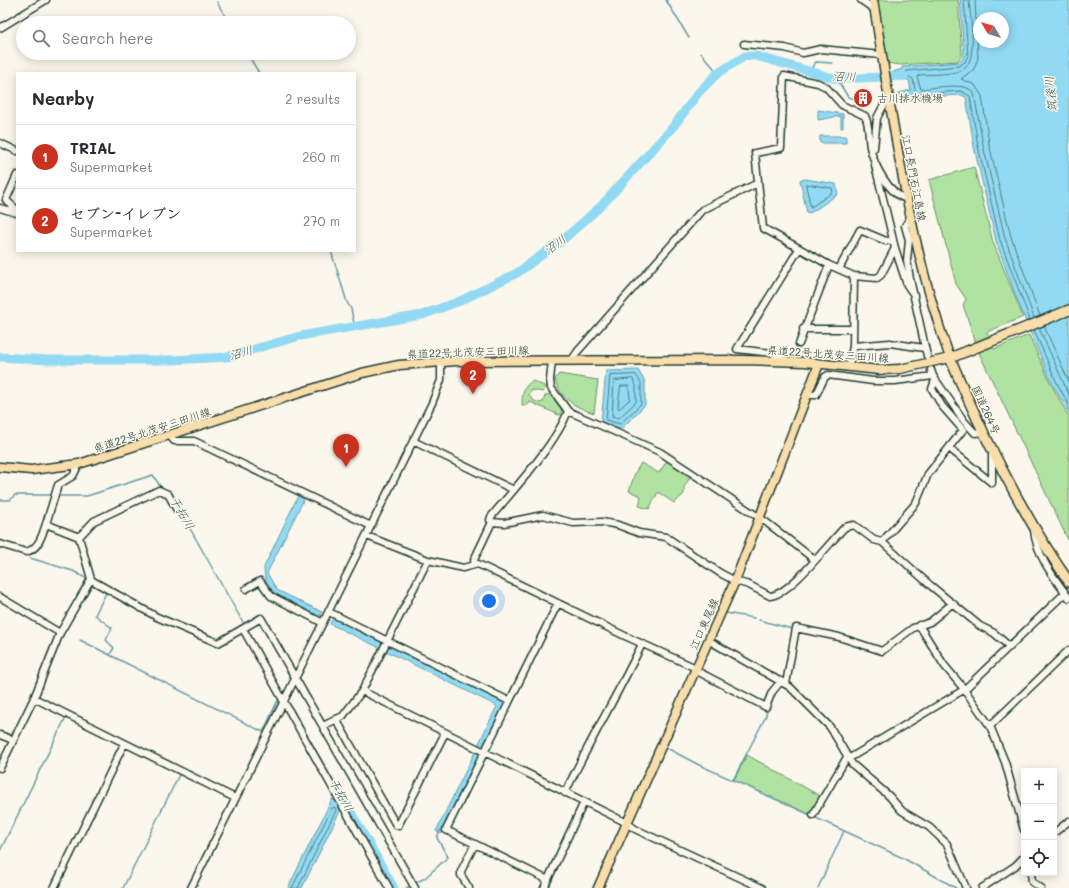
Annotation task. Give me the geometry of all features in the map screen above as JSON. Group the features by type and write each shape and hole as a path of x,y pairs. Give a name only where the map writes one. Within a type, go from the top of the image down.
{"highway":[{"path":"950,358 1069,310"},
{"name":"国道264号","path":"950,358 983,432 1034,530 1069,582"}],"main road":[{"name":"江口長門石江島線","path":"873,0 886,88 910,216 933,312 950,358"},
{"name":"県道22号北茂安三田川線","path":"0,467 31,470 79,464 170,436 362,373 399,365 441,362 790,361 878,370 900,369 950,358"},
{"name":"江口東尾線","path":"598,888 735,581 820,364"}],"street":[{"path":"20,16 46,0"},
{"path":"861,0 874,9"},
{"path":"0,28 16,18"},
{"path":"744,44 785,48 803,53 821,49 881,55"},
{"path":"895,248 881,275 877,278 854,276 829,265 763,228 755,152 781,148 784,76 822,85 832,92 842,105 866,116 868,122 870,148 875,160 890,189 900,198 907,200"},
{"path":"888,98 877,118 874,144 875,169 906,285 914,295"},
{"path":"0,143 16,151"},
{"path":"16,178 6,200 16,209"},
{"path":"571,361 578,351 702,210 758,183"},
{"path":"0,208 16,214"},
{"path":"910,216 905,226 909,240 907,260 924,348 927,356"},
{"path":"839,269 860,230 886,240 893,240"},
{"path":"790,361 772,353 737,349 799,249"},
{"path":"799,344 803,329 829,265"},
{"path":"850,361 853,346 852,329 854,276"},
{"path":"803,329 852,329"},
{"path":"853,346 890,343 924,348"},
{"path":"552,361 550,380 551,388 568,410 660,452 760,519 793,542 815,560"},
{"path":"191,888 414,440 441,380 441,362"},
{"path":"808,395 816,395 826,376 847,375 873,381 895,381 933,375"},
{"path":"933,375 964,421 975,433 983,432"},
{"path":"882,542 916,503 928,474 963,430 942,406 932,389 933,375"},
{"path":"474,564 474,560 492,522 490,520 491,517 514,490 554,436 568,410"},
{"path":"170,436 174,441 186,439 218,451 371,526"},
{"path":"414,440 514,490"},
{"path":"949,448 992,483 992,450"},
{"path":"0,544 26,552 40,540 58,485 73,476 79,464"},
{"path":"79,537 94,521 159,490 168,494 177,510"},
{"path":"492,522 504,523 543,515 573,523 602,522 618,525 639,533 666,537 720,573 735,581 749,585 770,596 781,593 815,560 840,532 850,525 857,526 874,540 882,542 980,626 994,633 1010,646"},
{"path":"46,524 79,537"},
{"path":"813,815 847,758 964,689 1067,595 1047,568 1034,537 1034,530"},
{"path":"366,536 428,560 463,568 478,564 695,669 766,707 772,692 783,682 796,628 839,637 882,651 919,625 930,622 953,604"},
{"path":"79,537 91,579 157,617 218,643 261,618 415,888"},
{"path":"323,726 343,716 362,691 428,560"},
{"path":"0,768 34,698 60,633 91,579"},
{"path":"246,589 260,581 271,596 323,622"},
{"path":"0,597 60,633"},
{"path":"548,880 446,830 558,603"},
{"path":"328,612 509,701"},
{"path":"919,625 944,665 964,689 990,726 1005,762 1011,790 1021,821"},
{"path":"245,628 283,702 389,888"},
{"path":"708,640 783,682 827,724 847,758 889,796 902,811 938,834 947,844 966,888"},
{"path":"565,793 585,751 642,644"},
{"path":"990,726 1069,650"},
{"path":"362,691 627,823 634,829 762,888"},
{"path":"34,698 235,798"},
{"path":"336,719 396,825 398,826 445,733"},
{"path":"0,735 13,740"},
{"path":"54,888 124,744"},
{"path":"544,888 584,802"},
{"path":"1057,831 1069,821"},
{"path":"469,888 461,875 461,871 475,844"},
{"path":"982,888 1021,861"},
{"path":"1031,876 1032,882 1041,888"}],"green space":[{"path":"877,0 958,0 962,55 958,61 900,65 886,63"},
{"path":"974,167 993,242 1023,317 987,332 994,349 1029,335 1052,386 1069,417 1069,542 980,355 963,305 966,299 956,284 929,180"},
{"path":"559,374 598,380 594,413 575,405 565,397 555,379"},
{"path":"533,381 546,387 543,392 532,390 529,395 533,400 539,403 543,402 545,396 549,394 561,408 562,414 559,415 530,402 528,405 522,405 525,388"},
{"path":"668,459 691,476 684,487 684,494 674,503 658,492 649,509 639,506 641,496 629,491 635,473 641,463 659,473"},
{"path":"747,755 820,796 810,815 734,780"}],"water":[{"name":"筑後川","path":"960,0 1069,0 1069,413 1053,385 1031,334 996,241 974,147 966,97 961,95 913,98 912,95 899,95 899,93 911,90 909,80 894,79 893,72 902,69 902,67 959,62 962,60 964,55"},
{"path":"818,110 843,114 843,128 841,128 841,116 818,120"},
{"path":"820,136 846,136 846,143 820,143"},
{"path":"805,179 836,184 838,194 812,212 807,213 800,180"},
{"path":"638,370 645,382 645,405 621,429 601,422 606,371"},
{"path":"298,496 304,499 267,573 277,590 322,612 319,617 282,600 275,594 265,578 264,567"},
{"path":"333,618 383,643 380,648 330,624"},
{"path":"389,646 506,703 484,748 478,745 497,706 386,651"},
{"path":"475,752 480,755 441,834 436,831"},
{"path":"332,799 337,801 341,809 302,888 288,888"}],"waterway":[{"path":"666,0 689,38"},
{"path":"217,2 225,16"},
{"path":"701,53 718,73"},
{"name":"沼川","path":"0,357 47,360 172,360 227,357 300,336 422,315 460,301 517,273 565,238 602,205 673,127 698,93 718,73 745,56 756,56 837,79 904,76"},
{"path":"251,60 258,72"},
{"path":"809,71 816,62 833,63"},
{"path":"837,79 848,97 855,99"},
{"path":"331,252 347,302 351,309 355,327"},
{"name":"干拓川","path":"56,496 87,496 153,475 160,486 169,492"},
{"name":"干拓川","path":"0,500 10,500 15,495 52,495"},
{"name":"干拓川","path":"179,509 245,626"},
{"path":"21,553 25,555"},
{"path":"30,558 73,571 87,579"},
{"path":"98,587 106,593 95,615 112,628 106,640 114,648 110,654"},
{"path":"726,613 754,618"},
{"path":"759,620 792,629 789,653"},
{"name":"干拓川","path":"247,629 283,693"},
{"path":"80,640 263,732 278,700"},
{"name":"干拓川","path":"289,703 344,800"},
{"path":"733,780 765,718 768,708"},
{"path":"0,851 65,719"},
{"path":"665,747 699,765 811,815"},
{"path":"649,763 653,756"},
{"path":"645,772 647,768"},
{"path":"123,888 179,775"},
{"path":"638,788 643,776"},
{"name":"干拓川","path":"344,800 394,888"},
{"path":"625,817 631,804"},
{"path":"814,817 903,858 956,888"},
{"path":"415,883 425,878 448,857 437,838 440,830"},
{"path":"818,888 844,831"},
{"path":"612,846 618,833"},
{"path":"593,888 609,852"},
{"path":"406,888 411,886"}],"place":[{"name":"古川排水機場","path":"863,98"},
{"name":"セブン-イレブン","path":"473,394"},
{"name":"TRIAL","path":"346,467"}]}
